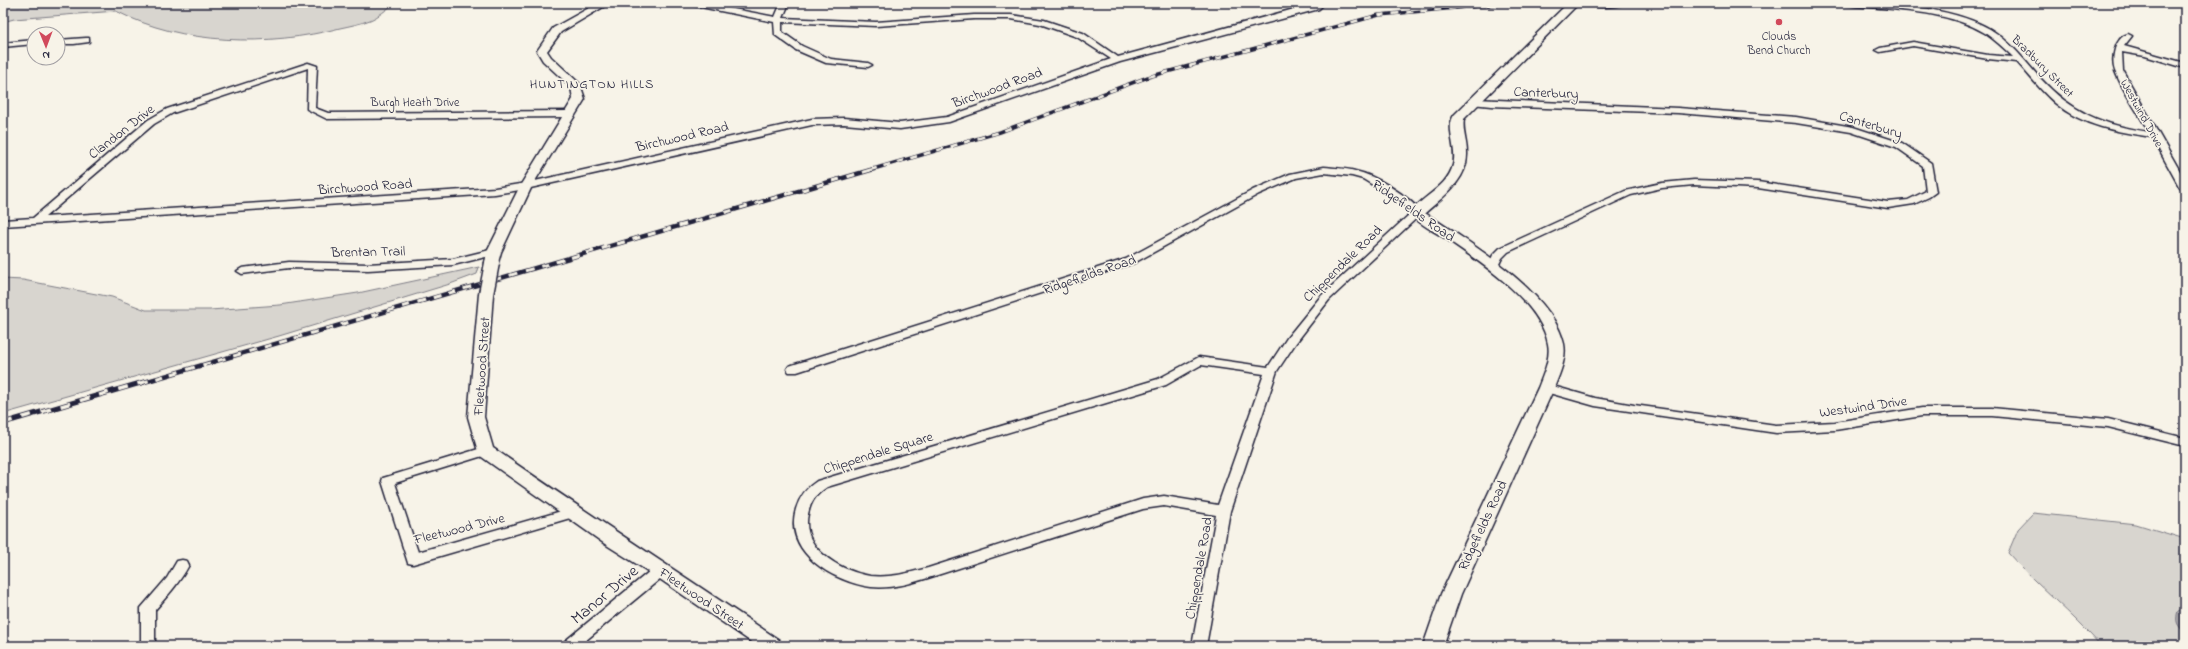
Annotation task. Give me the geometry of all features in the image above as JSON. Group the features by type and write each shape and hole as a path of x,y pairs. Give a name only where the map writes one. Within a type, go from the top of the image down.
{"street":[{"name":"Fleetwood Street","path":"605,3 557,30 542,51 547,59 576,86 579,100 526,186 493,258 486,294 476,417 485,451 572,513 661,570 772,646"},
{"path":"691,3 778,20 876,24 974,17 1011,17 1041,22 1080,35 1117,60"},
{"path":"785,3 778,20 778,34 799,48 829,61 868,65"},
{"path":"1426,3 1447,3"},
{"name":"Chippendale Road","path":"1199,646 1223,511 1272,371 1291,341 1325,298 1444,188 1458,172 1461,155 1456,126 1458,118 1574,3"},
{"path":"1582,3 1602,5 1622,3"},
{"name":"Bradbury Street","path":"1845,3 1953,17 1987,31 2020,60 2058,100 2080,116 2110,127 2154,135"},
{"name":"Birchwood Road","path":"34,222 495,191 526,186 812,122 844,121 900,126 949,120 1117,60 1316,8 1319,5"},
{"name":"Westwind Drive","path":"2128,36 2122,40 2117,53 2119,71 2185,188"},
{"path":"66,42 86,40"},
{"path":"3,45 26,43"},
{"path":"1880,50 1913,44 1926,45 1988,57 2020,60"},
{"path":"2120,48 2147,54 2185,66"},
{"name":"Burgh Heath Drive","path":"308,65 313,66 311,109 327,116 569,114"},
{"name":"Clandon Drive","path":"34,222 151,122 170,111 308,65"},
{"name":"Canterbury","path":"1475,102 1742,113 1801,120 1853,131 1891,142 1917,156 1931,170 1934,178 1931,192 1924,197 1904,205 1888,205 1786,187 1740,182 1683,183 1641,189 1628,193 1504,250 1497,256 1492,266"},
{"name":"Ridgefields Road","path":"793,369 1130,260 1236,202 1292,176 1324,170 1353,173 1366,177 1407,203 1417,213 1492,266 1542,313 1553,334 1556,344 1555,365 1546,388 1451,594 1433,646"},
{"path":"3,223 34,222"},
{"name":"Brentan Trail","path":"242,271 289,265 368,267 493,258"},
{"name":"Chippendale Square","path":"1223,511 1164,501 1143,504 923,573 881,582 861,579 842,572 823,562 806,547 800,535 800,521 810,492 822,484 1162,382 1199,361 1272,371"},
{"name":"Westwind Drive","path":"1546,388 1595,402 1634,410 1776,429 1835,426 1922,412 1992,412 2108,423 2185,442"},
{"name":"Fleetwood Drive","path":"485,451 388,481 412,558 572,513"},
{"path":"148,646 148,608 172,582 182,565"},
{"name":"Manor Drive","path":"569,646 661,570"}],"shaded area":[{"path":"3,3 395,3 376,17 358,24 313,34 255,40 197,36 169,31 116,11 14,19 3,22"},
{"path":"479,267 477,274 450,284 279,336 3,414 3,279 23,280 112,297 146,310 210,310 280,305 358,293"},
{"path":"2033,513 2136,524 2185,539 2185,646 2101,646 2008,553 2018,529"},
{"path":"2185,609 2185,632 2178,625 2177,618 2178,612"}],"railway":[{"path":"870,170 1000,132 1148,77 1379,15 1511,3"},
{"path":"141,383 874,169"},
{"path":"3,423 144,382"}],"place":[{"name":"Clouds Bend Church","path":"1779,22"}],"district":[{"name":"HUNTINGTON HILLS","path":"592,83"}]}
